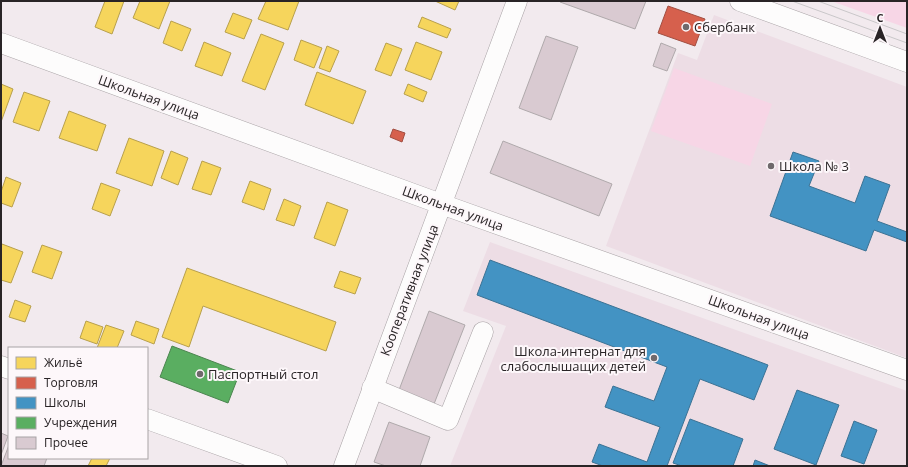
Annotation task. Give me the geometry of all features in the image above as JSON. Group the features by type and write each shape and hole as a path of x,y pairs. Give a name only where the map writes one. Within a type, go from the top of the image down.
{"street":[{"name":"Кооперативная улица","path":"344,466 517,1"},
{"path":"740,1 907,62"},
{"name":"Школьная улица","path":"1,43 441,204 907,370"},
{"path":"372,388 448,420 483,332"},
{"path":"148,419 277,466"}],"shaded area":[{"path":"831,1 907,1 907,28"},
{"name":"Школа № 3","path":"714,15 907,87 907,358 606,246 678,53 697,60"},
{"path":"674,68 772,104 750,166 651,131"},
{"name":"Школа-интернат для слабослышащих детей","path":"490,242 907,391 907,466 450,466 506,326 463,311"}],"building: Жильё":[{"path":"105,1 124,1 112,34 95,27"},
{"path":"140,1 170,1 159,29 133,18"},
{"path":"266,1 299,1 288,30 258,19"},
{"path":"435,1 459,1 455,10"},
{"path":"233,13 252,20 244,39 225,32"},
{"path":"422,17 451,29 447,38 418,27"},
{"path":"171,21 191,29 182,51 163,43"},
{"path":"261,34 284,43 265,90 242,81"},
{"path":"301,40 322,48 314,68 294,60"},
{"path":"204,42 231,53 222,76 195,66"},
{"path":"416,42 442,52 431,80 405,70"},
{"path":"386,43 402,49 391,76 375,70"},
{"path":"327,46 339,51 330,72 319,68"},
{"path":"317,72 366,91 353,124 305,105"},
{"path":"1,84 13,89 1,122"},
{"path":"408,84 427,92 423,102 404,94"},
{"path":"24,92 50,101 39,131 13,122"},
{"path":"69,111 106,125 97,151 59,138"},
{"path":"129,138 164,151 152,186 116,173"},
{"path":"171,151 188,158 178,185 161,178"},
{"path":"202,161 221,168 211,195 192,189"},
{"path":"6,177 21,183 12,207 1,203 1,192"},
{"path":"250,181 271,189 264,210 242,202"},
{"path":"101,183 120,190 110,216 92,209"},
{"path":"284,199 301,206 294,226 276,220"},
{"path":"327,202 348,210 335,246 314,238"},
{"path":"2,244 23,252 11,283 1,280"},
{"path":"42,245 62,252 52,279 32,272"},
{"path":"187,268 336,322 326,351 203,306 189,347 162,337"},
{"path":"340,271 361,278 355,294 334,287"},
{"path":"15,300 31,306 25,322 9,317"},
{"path":"86,321 103,327 97,344 80,338"},
{"path":"136,321 159,329 154,344 131,335"},
{"path":"106,325 124,331 117,347 97,347"},
{"path":"92,459 110,459 106,466 88,466"}],"building: Торговля":[{"path":"668,6 705,19 695,46 658,33"},
{"path":"393,129 405,133 402,142 390,137"}],"building: Школы":[{"path":"793,152 819,161 809,186 855,203 865,176 890,185 877,221 907,232 907,242 874,230 866,251 770,216"},
{"path":"490,260 768,365 754,400 700,379 667,466 603,466 592,462 599,444 647,462 660,427 605,407 613,386 654,401 667,367 477,295"},
{"path":"797,390 839,405 816,465 774,449"},
{"path":"690,419 743,439 733,466 682,466 673,463"},
{"path":"854,421 877,430 864,464 841,456"},
{"path":"755,460 770,466 753,466"}],"building: Учреждения":[{"name":"Паспортный стол","path":"172,346 240,372 228,403 160,377"}],"building: Прочее":[{"path":"646,1 635,29 560,2"},
{"path":"546,36 578,47 551,120 519,108"},
{"path":"661,43 676,49 667,71 653,66"},
{"path":"503,141 612,184 599,216 490,173"},
{"path":"429,311 465,325 434,404 399,390"},
{"path":"389,422 430,437 420,466 386,466 374,462"},
{"path":"1,433 8,436 1,455"},
{"path":"8,448 8,459 47,459 44,466 1,466"}],"tram line":[{"path":"792,1 907,43"},
{"path":"818,1 907,34"}],"place":[{"name":"Сбербанк","path":"686,27"},
{"name":"Школа № 3","path":"771,166"},
{"name":"Школа-интернат для слабослышащих детей","path":"654,358"},
{"name":"Паспортный стол","path":"200,374"}]}
